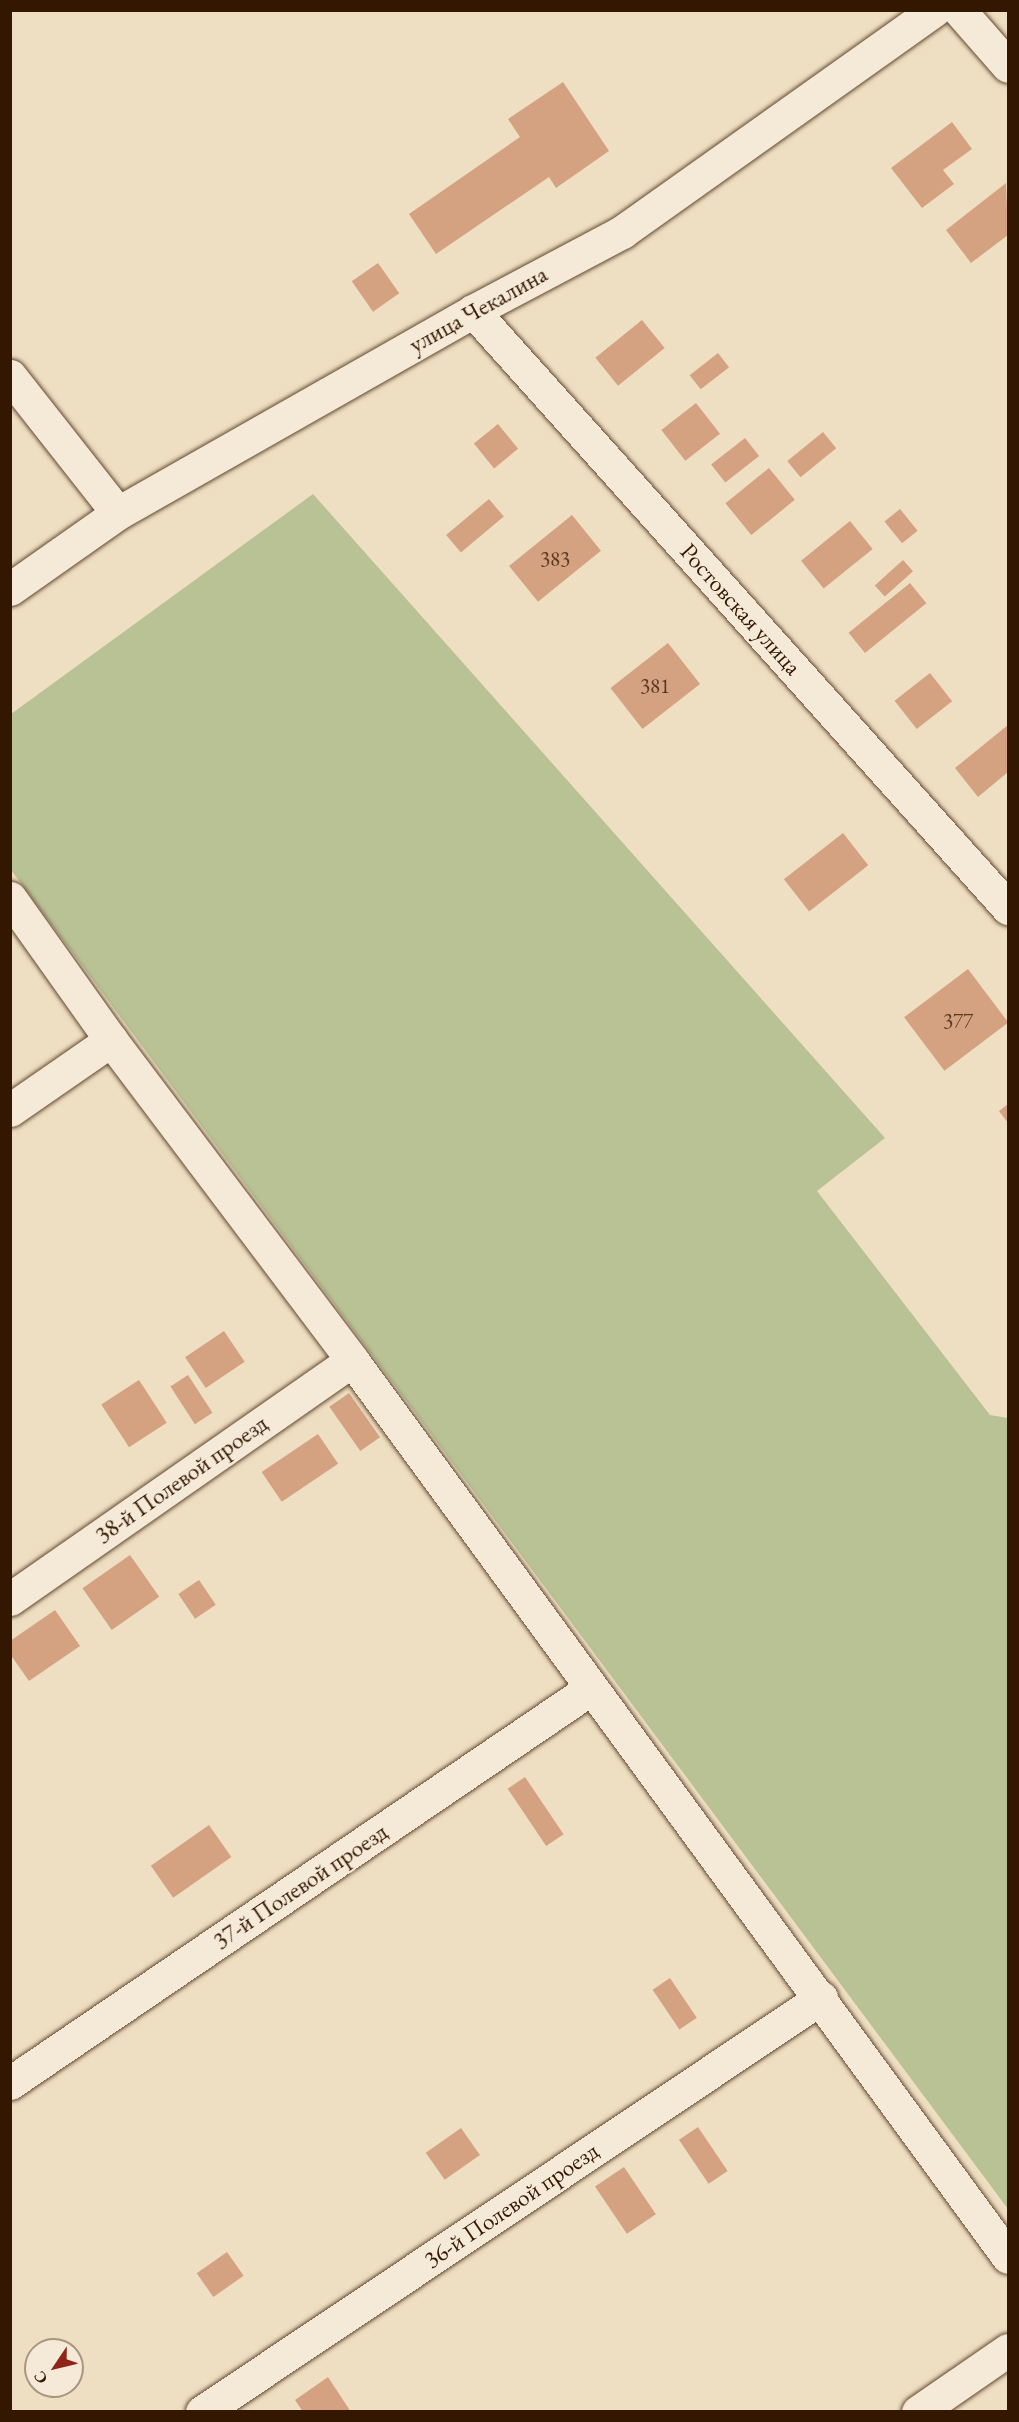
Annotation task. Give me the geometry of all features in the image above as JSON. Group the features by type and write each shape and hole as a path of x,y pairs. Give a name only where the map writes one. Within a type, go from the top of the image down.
{"street":[{"name":"улица Чекалина","path":"10,589 118,513 473,310 622,232 934,10"},
{"path":"959,10 1008,66"},
{"name":"Ростовская улица","path":"473,310 1008,908"},
{"path":"10,376 118,513"},
{"path":"10,898 111,1040 352,1360 590,1689 820,1998 1008,2258"},
{"path":"10,1110 111,1040"},
{"name":"38-й Полевой проезд","path":"10,1599 352,1360"},
{"name":"37-й Полевой проезд","path":"10,2082 590,1689"},
{"name":"36-й Полевой проезд","path":"202,2412 820,1998"},
{"path":"918,2412 1008,2350"}],"green space":[{"path":"313,494 885,1138 817,1191 990,1415 1008,1418 1008,2209 11,870 11,714"}],"building":[{"path":"563,82 609,151 556,188 549,177 436,254 409,214 520,137 508,119"},
{"path":"952,122 972,149 943,170 954,184 922,208 891,168"},
{"path":"1006,183 1008,235 971,263 946,230"},
{"path":"378,263 399,293 373,312 352,281"},
{"path":"642,320 665,348 618,386 595,358"},
{"path":"718,353 729,367 701,389 690,375"},
{"path":"696,403 720,434 685,461 661,430"},
{"path":"498,424 518,449 494,468 474,444"},
{"path":"823,432 836,448 800,477 787,461"},
{"path":"745,438 759,456 725,483 711,464"},
{"path":"769,468 795,500 751,535 725,503"},
{"path":"489,499 504,517 461,553 446,535"},
{"path":"900,509 918,531 902,543 884,522"},
{"path":"572,515 601,551 538,602 509,566"},
{"path":"850,521 873,549 824,589 801,561"},
{"path":"903,560 913,571 885,597 875,585"},
{"path":"910,583 926,603 865,653 849,633"},
{"path":"668,643 700,684 642,729 610,688"},
{"path":"930,673 952,701 917,729 895,701"},
{"path":"1008,725 1008,772 978,797 955,768"},
{"path":"843,833 868,865 809,911 784,879"},
{"path":"968,969 1008,1023 944,1071 904,1017"},
{"path":"1008,1104 1008,1123 999,1111"},
{"path":"224,1331 245,1362 206,1388 185,1357"},
{"path":"188,1375 213,1413 195,1424 170,1386"},
{"path":"139,1380 167,1423 129,1447 101,1405"},
{"path":"349,1393 380,1437 360,1451 329,1407"},
{"path":"318,1434 338,1464 282,1502 262,1472"},
{"path":"130,1555 159,1597 112,1630 82,1588"},
{"path":"199,1580 216,1605 195,1619 178,1594"},
{"path":"55,1610 80,1646 29,1681 10,1654 10,1641"},
{"path":"525,1777 564,1834 546,1846 508,1789"},
{"path":"209,1825 231,1857 173,1898 151,1866"},
{"path":"670,1978 697,2018 679,2030 653,1990"},
{"path":"698,2127 728,2171 709,2184 679,2140"},
{"path":"461,2128 480,2155 445,2180 426,2153"},
{"path":"624,2167 656,2214 627,2234 595,2187"},
{"path":"227,2252 244,2276 213,2297 197,2273"},
{"path":"328,2377 351,2412 303,2412 295,2400"}]}
